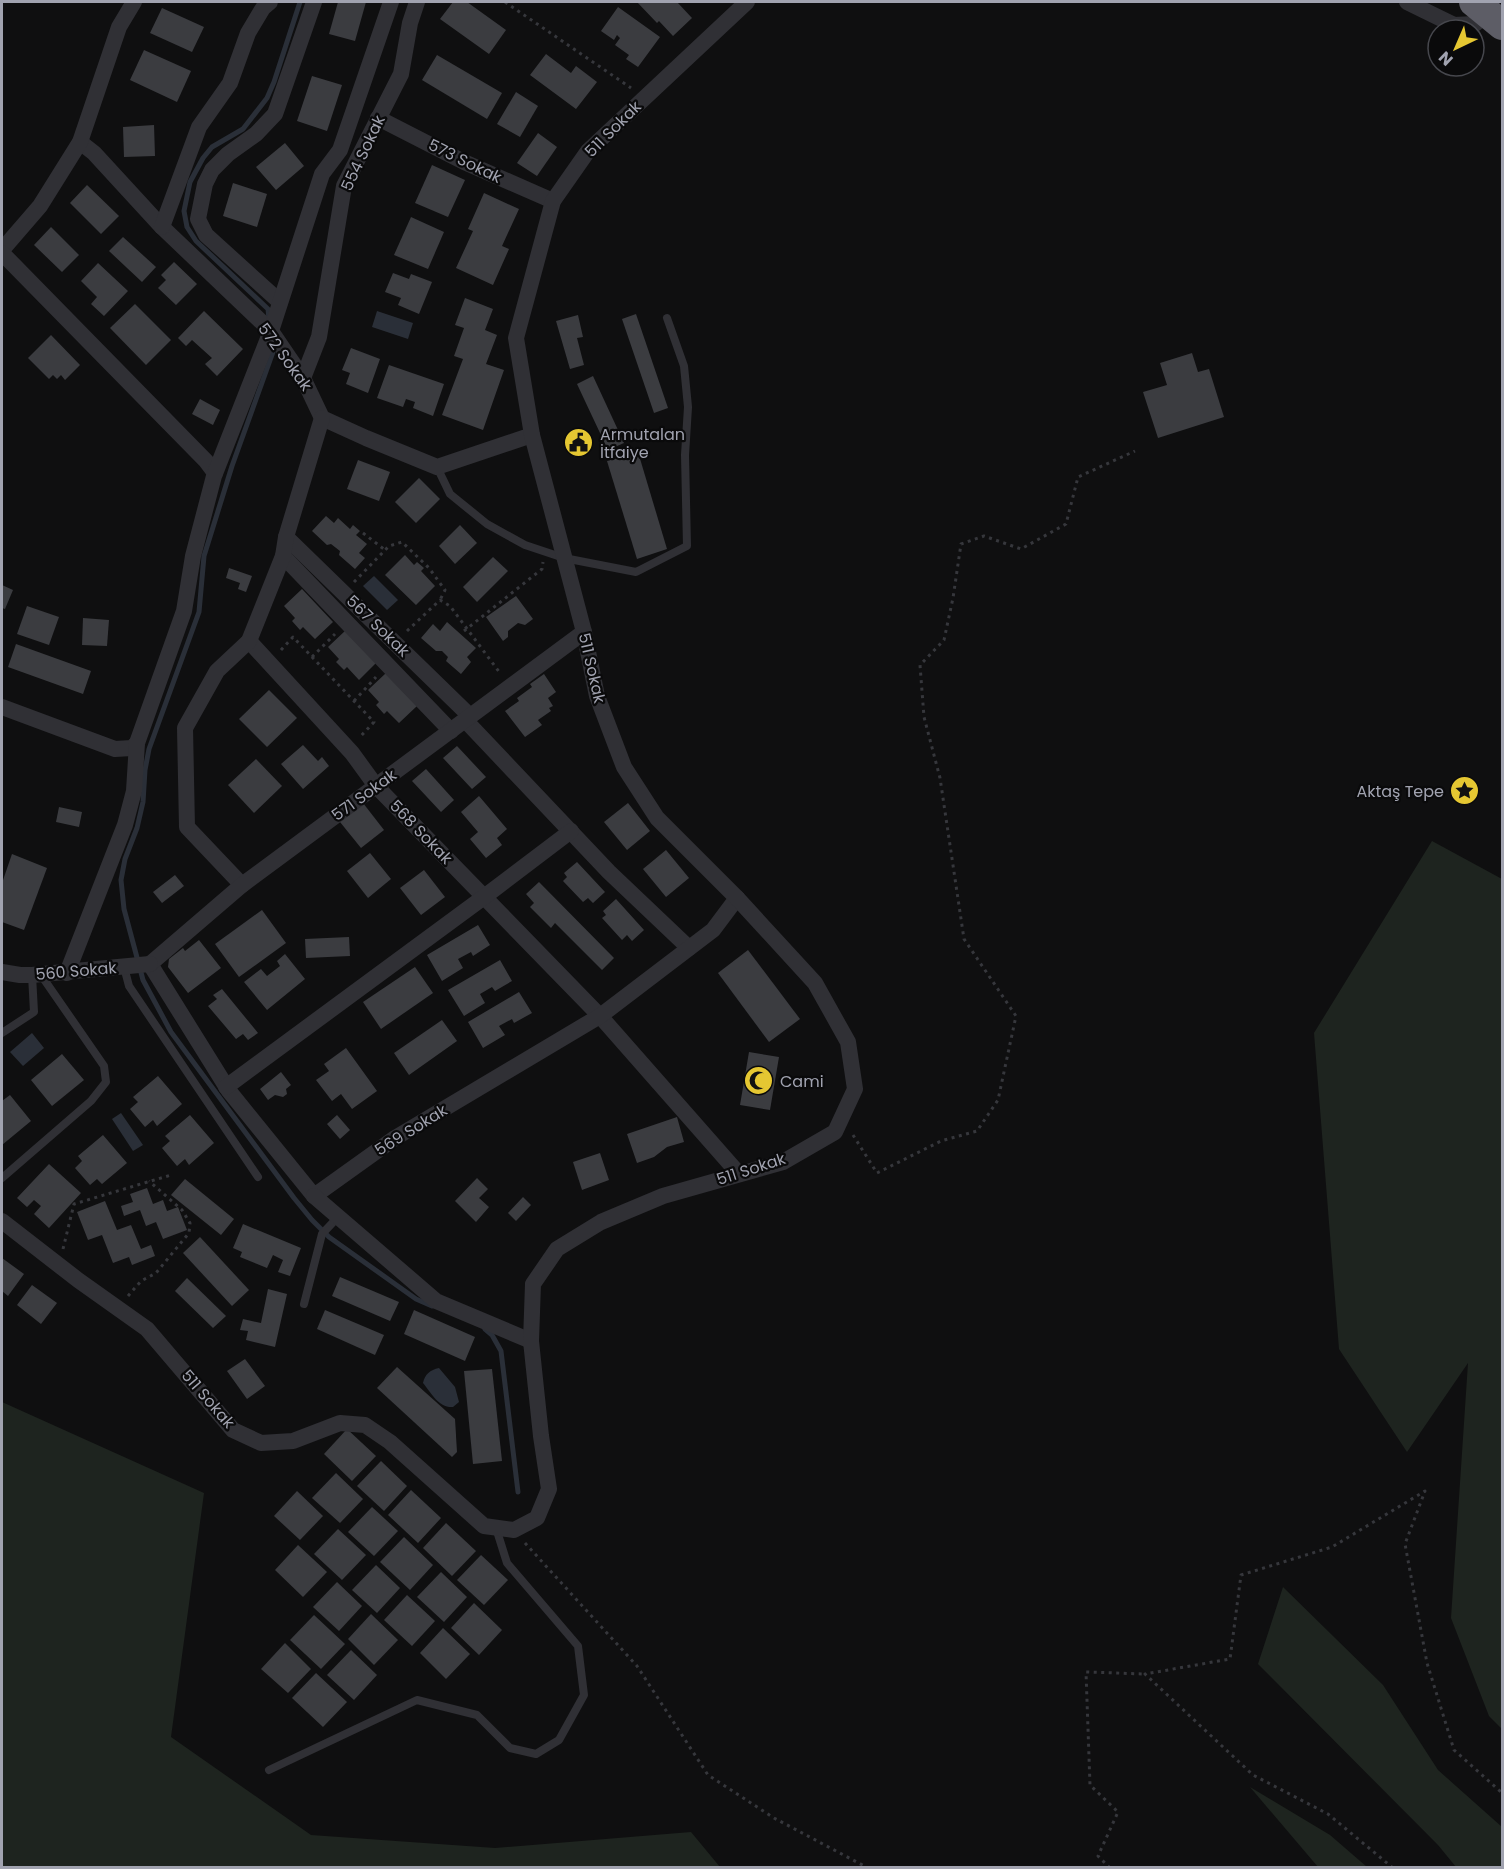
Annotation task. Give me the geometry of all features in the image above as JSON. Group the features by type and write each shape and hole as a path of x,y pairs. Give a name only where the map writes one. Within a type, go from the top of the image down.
{"street":[{"path":"134,2 119,27 80,142 40,206 2,252 206,461 215,473"},
{"path":"162,227 199,127 230,83 248,33 263,8 270,2"},
{"path":"280,302 206,235 198,219 205,184 212,170 228,154 256,134 275,114 314,2"},
{"path":"67,973 125,825 134,791 137,744 184,611 193,556 215,473 270,331 321,174 340,150 391,2"},
{"name":"554 Sokak","path":"303,378 319,337 344,186 401,75 410,23 417,2"},
{"name":"511 Sokak","path":"2,1221 59,1266 147,1329 233,1430 261,1443 293,1441 340,1423 365,1425 390,1442 484,1526 514,1530 537,1518 549,1489 540,1436 531,1341 533,1284 557,1249 601,1222 663,1196 783,1162 835,1132 855,1089 848,1042 815,982 737,898 657,818 624,767 597,696 584,632 532,435 516,338 553,201 588,151 747,2"},
{"path":"1407,2 1454,25 1474,24 1492,11"},
{"name":"573 Sokak","path":"378,118 464,162 553,201"},
{"name":"572 Sokak","path":"80,142 94,153 162,227 270,331 303,378 322,418"},
{"path":"242,885 187,827 186,728 217,671 249,640 283,556 286,537 322,418 437,467 532,435"},
{"name":"567 Sokak","path":"286,537 468,718 609,872 689,948"},
{"name":"567 Sokak","path":"283,556 451,730"},
{"name":"571 Sokak","path":"138,966 242,885 584,632"},
{"name":"568 Sokak","path":"249,640 348,748 376,786 600,1016 740,1174"},
{"path":"2,707 115,749 132,748 137,744"},
{"path":"226,1087 571,831"},
{"name":"569 Sokak","path":"314,1196 395,1138 600,1016 713,930 737,898"},
{"path":"138,966 226,1087 314,1196 330,1226 436,1301 531,1341"},
{"name":"560 Sokak","path":"2,972 37,975 138,966"}],"lane":[{"path":"437,467 450,494 487,524 525,545 564,558 636,572 687,546 685,455 688,407 684,366 667,318"},
{"path":"138,966 129,986 258,1177"},
{"path":"2,1033 34,1012 37,975"},
{"path":"2,1178 91,1101 106,1082 104,1066 37,975"},
{"path":"304,1304 330,1226"},
{"path":"269,1770 417,1700 477,1715 510,1748 536,1754 559,1740 584,1695 578,1646 507,1563 496,1528"}],"path":[{"path":"505,2 645,97"},
{"path":"842,1118 877,1173 941,1141 977,1131 998,1100 1016,1016 964,939 940,778 924,717 920,665 944,640 962,544 984,536 1021,549 1066,524 1078,477 1135,451"},
{"path":"363,533 385,550"},
{"path":"349,587 389,546 402,542 429,568 445,590 440,600 401,637"},
{"path":"464,632 542,569 546,552"},
{"path":"440,600 450,606 468,627 510,687"},
{"path":"312,657 346,622"},
{"path":"268,661 293,637 374,722 348,748"},
{"path":"354,701 388,665"},
{"path":"59,1266 74,1204 171,1175"},
{"path":"118,1309 141,1281 156,1273 189,1233 190,1223 182,1210 149,1182"},
{"path":"1110,1868 1098,1856 1119,1812 1090,1785 1086,1672 1145,1674 1230,1659 1241,1575 1332,1547 1425,1491 1405,1544 1427,1663 1454,1750 1503,1794"},
{"path":"514,1530 637,1666 708,1775 774,1818 868,1868"},
{"path":"1145,1674 1253,1774 1328,1814 1393,1868"}],"shaded area":[{"path":"377,311 413,323 408,339 372,327"},
{"path":"374,576 398,600 387,610 363,586"},
{"path":"1432,841 1502,879 1502,1729 1489,1716 1451,1618 1468,1363 1407,1452 1339,1349 1314,1033"},
{"path":"32,1033 44,1048 23,1066 10,1052"},
{"path":"121,1113 143,1145 133,1151 112,1119"},
{"path":"439,1368 455,1387 459,1402 453,1407 439,1402 423,1383 428,1373"},
{"path":"2,1402 204,1493 171,1737 311,1835 495,1848 691,1832 720,1867 2,1867"},
{"path":"1283,1587 1383,1685 1438,1770 1502,1827 1502,1867 1456,1867 1438,1845 1258,1664"},
{"path":"1250,1787 1330,1835 1367,1867 1318,1867"}],"building":[{"path":"338,2 366,2 355,41 329,34"},
{"path":"453,2 467,2 506,30 489,54 440,19"},
{"path":"637,2 677,2 692,18 673,36"},
{"path":"618,7 660,37 638,67 626,59 629,55 615,45 620,38 617,35 614,40 601,31"},
{"path":"162,8 204,27 192,52 150,33"},
{"path":"144,50 191,71 177,102 130,80"},
{"path":"546,54 571,73 576,66 597,82 576,109 530,75"},
{"path":"437,55 502,93 487,119 422,80"},
{"path":"312,76 342,85 327,131 297,121"},
{"path":"516,92 538,106 520,137 497,124"},
{"path":"154,125 155,156 124,157 123,127"},
{"path":"538,133 557,147 537,176 517,163"},
{"path":"285,143 304,166 276,190 256,167"},
{"path":"432,165 465,180 448,217 415,203"},
{"path":"233,183 267,194 257,227 223,216"},
{"path":"87,185 119,216 101,234 70,203"},
{"path":"484,193 519,209 502,246 509,249 493,285 456,268 473,231 468,229"},
{"path":"411,217 444,232 428,269 394,255"},
{"path":"51,227 79,255 62,272 34,245"},
{"path":"123,237 156,267 142,282 109,251"},
{"path":"174,262 197,284 176,305 158,288 166,280 161,275"},
{"path":"98,263 128,291 104,316 91,304 97,297 81,281"},
{"path":"393,273 409,279 411,274 432,282 419,314 398,305 401,298 385,292"},
{"path":"465,298 493,309 485,330 497,335 486,364 504,370 483,430 442,415 463,359 454,356 464,328 455,325"},
{"path":"135,304 171,340 146,365 110,328"},
{"path":"204,311 243,349 217,376 205,364 212,358 192,340 186,346 178,338"},
{"path":"636,314 668,408 654,413 622,319"},
{"path":"578,315 583,337 577,338 584,365 570,369 556,321"},
{"path":"51,335 80,365 65,380 61,375 57,379 53,375 49,379 28,358"},
{"path":"351,348 380,359 368,393 346,384 350,373 342,370"},
{"path":"1192,353 1198,372 1209,369 1224,417 1158,438 1143,392 1167,385 1160,363"},
{"path":"389,365 444,384 433,416 413,408 415,402 406,399 403,407 377,398"},
{"path":"593,376 624,443 608,450 577,384"},
{"path":"200,399 220,410 213,425 192,414"},
{"path":"638,452 667,549 637,559 607,461"},
{"path":"358,460 390,472 379,501 347,489"},
{"path":"419,478 440,499 416,523 395,502"},
{"path":"326,516 334,523 338,518 350,529 353,525 360,531 356,535 367,544 359,553 365,558 355,569 339,555 340,551 331,544 327,545 312,531"},
{"path":"460,525 477,543 455,564 439,546"},
{"path":"405,555 414,565 417,562 424,568 421,571 435,586 416,605 385,575"},
{"path":"493,557 508,571 477,602 463,587"},
{"path":"229,568 252,576 246,592 238,589 240,583 226,578"},
{"path":"2,585 13,590 5,609 2,608"},
{"path":"302,589 333,622 315,639 303,627 300,630 292,621 295,618 284,606"},
{"path":"516,596 533,619 525,625 518,623 508,631 508,637 503,641 486,617"},
{"path":"27,606 59,617 49,645 17,634"},
{"path":"83,618 109,620 107,646 82,645"},
{"path":"447,622 476,648 467,657 471,662 461,674 446,661 448,657 442,651 436,651 421,638 433,624 440,631"},
{"path":"346,630 377,662 359,680 347,667 344,670 336,662 339,659 328,647"},
{"path":"16,644 91,671 83,694 8,667"},
{"path":"386,673 417,706 399,723 387,711 384,714 376,705 379,702 368,690"},
{"path":"544,674 556,692 548,698 553,706 549,708 551,711 538,720 542,725 525,737 505,711 519,701 517,698 532,687 530,684"},
{"path":"269,690 297,718 267,747 239,719"},
{"path":"303,745 318,761 322,757 329,766 303,789 281,764"},
{"path":"457,746 486,777 472,789 443,758"},
{"path":"256,759 282,786 254,813 228,785"},
{"path":"426,769 454,800 441,812 412,781"},
{"path":"479,796 507,829 497,838 502,845 486,858 470,839 478,832 461,812"},
{"path":"363,803 384,830 361,848 340,822"},
{"path":"628,803 650,831 627,850 604,822"},
{"path":"59,807 82,812 79,827 56,822"},
{"path":"666,850 689,878 666,897 643,869"},
{"path":"370,853 391,879 368,898 347,871"},
{"path":"12,854 47,868 24,930 2,922 2,883"},
{"path":"577,862 605,892 593,903 588,898 583,902 563,881 567,877 564,873"},
{"path":"424,870 445,897 421,915 400,888"},
{"path":"175,875 184,886 162,903 153,892"},
{"path":"539,882 614,958 602,970 555,923 551,928 530,907 534,903 526,894"},
{"path":"616,899 644,930 632,941 627,935 622,940 602,918 606,915 603,911"},
{"path":"262,910 286,943 239,977 215,944"},
{"path":"478,925 490,945 473,956 471,952 458,959 463,968 442,981 427,955"},
{"path":"349,937 350,956 306,958 305,939"},
{"path":"199,940 221,968 188,993 168,967 169,959 183,948 185,951"},
{"path":"748,950 800,1019 769,1042 718,973"},
{"path":"285,954 305,979 267,1010 244,982 261,969 267,976 280,966 277,961"},
{"path":"500,960 512,981 495,991 492,987 480,994 485,1003 464,1016 448,990"},
{"path":"415,967 433,993 381,1029 363,1002"},
{"path":"222,989 258,1033 248,1040 243,1034 236,1039 208,1006 217,999 213,995"},
{"path":"519,992 532,1013 514,1023 512,1019 499,1026 505,1035 483,1048 468,1022"},
{"path":"442,1020 457,1041 409,1075 394,1053"},
{"path":"346,1048 377,1091 352,1109 341,1094 332,1101 316,1080 329,1071 324,1064"},
{"name":"Cami","path":"749,1052 779,1057 770,1110 740,1105"},
{"path":"62,1054 84,1080 52,1106 31,1080"},
{"path":"281,1072 291,1085 286,1089 287,1094 283,1097 275,1095 268,1100 260,1089"},
{"path":"158,1076 182,1104 157,1126 153,1120 145,1127 130,1109 138,1102 133,1097"},
{"path":"10,1095 31,1121 2,1145 2,1101"},
{"path":"190,1115 214,1143 189,1165 185,1159 177,1166 162,1148 170,1141 165,1136"},
{"path":"337,1115 350,1130 340,1139 327,1124"},
{"path":"677,1117 684,1142 667,1147 654,1157 637,1163 627,1134"},
{"path":"103,1135 127,1163 102,1184 97,1179 90,1185 75,1168 82,1161 78,1156"},
{"path":"600,1153 609,1180 582,1190 573,1162"},
{"path":"49,1164 81,1193 49,1228 34,1214 41,1206 34,1200 27,1207 17,1198"},
{"path":"477,1178 488,1189 479,1198 489,1207 476,1222 455,1201"},
{"path":"185,1179 234,1219 221,1235 171,1195"},
{"path":"147,1188 153,1204 163,1200 167,1211 178,1207 187,1230 163,1239 156,1222 146,1226 140,1210 124,1216 121,1206 133,1202 130,1194"},
{"path":"523,1197 531,1205 516,1221 508,1213"},
{"path":"105,1201 117,1230 131,1225 141,1249 151,1245 155,1256 132,1265 129,1257 113,1263 102,1235 88,1240 77,1212"},
{"path":"243,1224 301,1248 290,1276 278,1272 283,1260 273,1255 267,1268 240,1257 242,1252 233,1248"},
{"path":"200,1237 249,1290 232,1306 183,1253"},
{"path":"2,1258 24,1274 8,1296 2,1291"},
{"path":"340,1277 399,1302 390,1321 332,1296"},
{"path":"187,1278 226,1316 213,1328 175,1291"},
{"path":"32,1285 57,1303 41,1324 17,1305"},
{"path":"268,1289 287,1294 275,1347 246,1340 248,1331 240,1330 243,1319 261,1323"},
{"path":"325,1310 384,1335 375,1355 317,1329"},
{"path":"414,1310 475,1337 465,1361 404,1334"},
{"path":"245,1359 265,1386 247,1399 227,1371"},
{"path":"397,1367 455,1419 457,1452 452,1457 377,1388"},
{"path":"492,1369 502,1461 473,1464 464,1371"},
{"path":"347,1429 376,1456 352,1481 324,1454"},
{"path":"381,1461 407,1486 384,1511 357,1486"},
{"path":"336,1473 363,1499 340,1523 312,1498"},
{"path":"411,1490 441,1518 418,1543 388,1515"},
{"path":"297,1491 323,1516 300,1540 274,1516"},
{"path":"372,1507 398,1531 374,1556 348,1532"},
{"path":"446,1523 476,1551 452,1576 423,1548"},
{"path":"338,1529 366,1555 342,1580 314,1554"},
{"path":"404,1537 433,1565 410,1590 380,1562"},
{"path":"298,1545 327,1572 303,1597 275,1570"},
{"path":"481,1555 508,1580 484,1605 457,1580"},
{"path":"376,1565 400,1588 377,1613 352,1590"},
{"path":"441,1572 467,1597 444,1622 417,1597"},
{"path":"337,1582 362,1606 339,1631 313,1607"},
{"path":"407,1595 435,1621 412,1646 384,1620"},
{"path":"474,1603 502,1630 479,1655 451,1628"},
{"path":"371,1614 398,1640 374,1665 348,1639"},
{"path":"314,1615 345,1644 321,1669 290,1640"},
{"path":"443,1628 470,1654 446,1679 420,1653"},
{"path":"285,1643 311,1669 288,1693 261,1669"},
{"path":"351,1650 377,1675 354,1700 327,1675"},
{"path":"316,1673 347,1702 323,1727 292,1698"}],"waterway":[{"path":"269,319 268,309 196,241 187,227 184,211 190,182 203,158 212,147 243,129 267,98 300,2"},
{"path":"272,346 273,352 232,466 204,556 199,612 149,749 143,802 137,828 125,859 121,880 124,909 143,980 171,1032 294,1198 329,1237 416,1299 432,1306"},
{"path":"485,1329 492,1335 501,1351 518,1492"}],"place":[{"name":"Armutalan İtfaiye","path":"579,443"},
{"name":"Aktaş Tepe","path":"1465,791"},
{"name":"Cami","path":"759,1081"}]}
